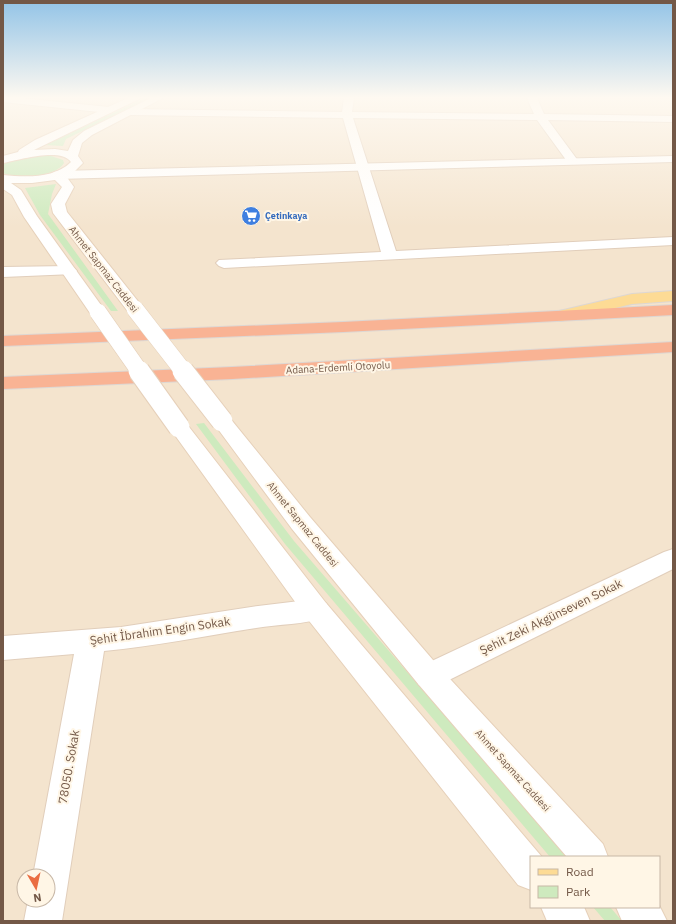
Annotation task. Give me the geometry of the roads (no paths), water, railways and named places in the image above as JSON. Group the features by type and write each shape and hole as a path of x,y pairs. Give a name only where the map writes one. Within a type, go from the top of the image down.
{"highway":[{"path":"3,342 343,327 673,310"},
{"name":"Adana-Erdemli Otoyolu","path":"3,383 240,372 673,347"}],"main road":[{"path":"561,316 632,298 673,296"}],"street":[{"path":"3,160 18,155 41,141"},
{"path":"72,157 78,141"},
{"path":"355,141 390,256"},
{"path":"558,141 573,162"},
{"path":"3,155 49,152 87,160"},
{"path":"58,175 74,167 77,163 72,157"},
{"path":"3,178 35,179 58,175 673,159"},
{"path":"102,162 129,166 210,169 223,171"},
{"name":"Ahmet Sapmaz Caddesi","path":"58,175 68,187 58,204 60,213 301,523 429,676 589,856"},
{"path":"3,182 17,193 31,217 179,427 316,610 530,871"},
{"path":"224,263 673,241"},
{"path":"3,272 70,271"},
{"name":"Şehit Zeki Akgünseven Sokak","path":"429,676 673,558"},
{"name":"Şehit İbrahim Engin Sokak","path":"3,648 91,642 159,633 281,613 316,610"},
{"name":"78050. Sokak","path":"52,868 91,642"},
{"path":"43,921 45,908"},
{"path":"561,908 572,921"},
{"path":"636,908 648,921"}],"place":[{"name":"Çetinkaya","path":"251,216"}]}
